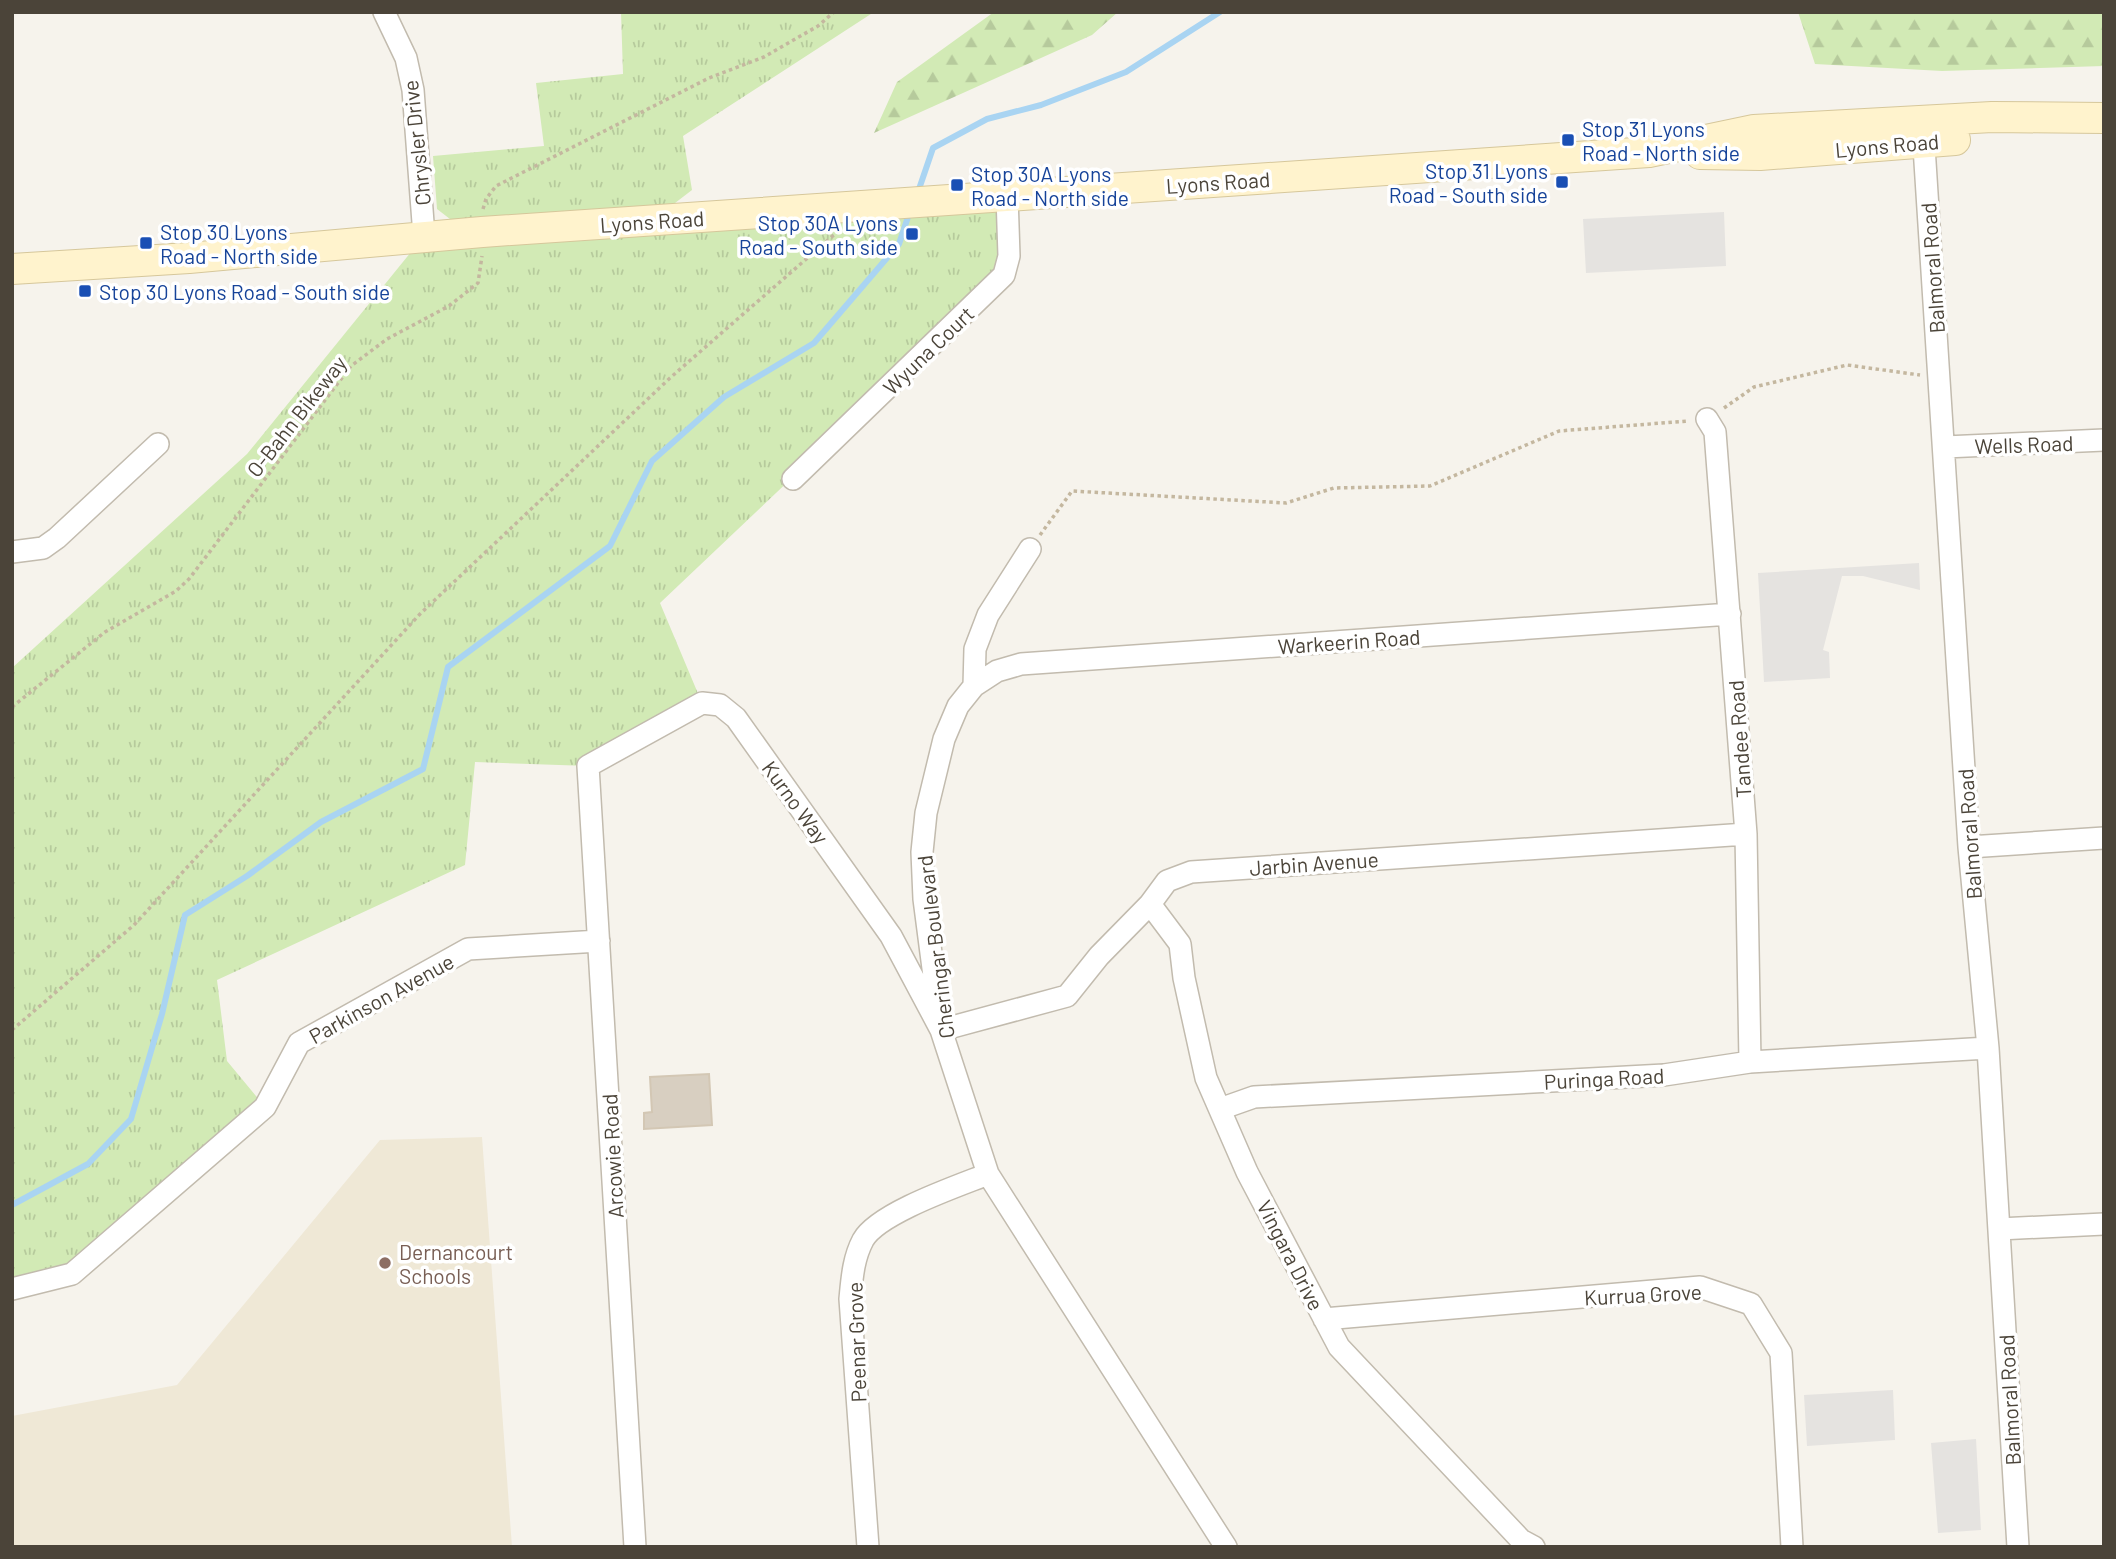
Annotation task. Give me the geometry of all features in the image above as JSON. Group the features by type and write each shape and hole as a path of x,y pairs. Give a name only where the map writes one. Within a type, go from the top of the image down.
{"street":[{"name":"Chrysler Drive","path":"384,12 405,58 413,90 424,236"},
{"name":"Lyons Road","path":"12,269 189,258 424,236 1669,149 1755,130 1923,132 1992,117 2104,119"},
{"name":"Balmoral Road","path":"1923,132 1969,847 1988,1048 2018,1547"},
{"name":"Wyuna Court","path":"793,479 1004,275 1009,256 1007,196"},
{"name":"Tandee Road","path":"1707,419 1715,432 1746,834 1750,1062"},
{"name":"Wells Road","path":"1945,447 2104,440"},
{"path":"12,552 43,548 57,538 158,444"},
{"path":"974,685 975,649 988,615 1030,549"},
{"name":"Warkeerin Road","path":"974,685 997,671 1021,664 1730,614"},
{"name":"Cheringar Boulevard","path":"974,685 958,706 944,739 926,813 922,852 941,1030 988,1174 1226,1547"},
{"name":"Kurno Way","path":"588,766 702,704 720,705 736,718 891,936 941,1030"},
{"name":"Arcowie Road","path":"588,766 635,1547"},
{"name":"Jarbin Avenue","path":"941,1030 1067,996 1099,956 1150,904 1167,881 1191,872 1746,834"},
{"path":"1969,847 2104,838"},
{"name":"Vingara Drive","path":"1150,904 1180,944 1184,978 1206,1078 1247,1172 1339,1347 1521,1541 1534,1547"},
{"name":"Parkinson Avenue","path":"12,1289 72,1274 265,1107 299,1043 468,949 599,941"},
{"name":"Puringa Road","path":"1220,1109 1254,1097 1664,1075 1750,1062 1988,1048"},
{"name":"Peenar Grove","path":"868,1547 850,1299 854,1264 864,1238 893,1214 988,1174"},
{"path":"1999,1228 2104,1224"},
{"name":"Kurrua Grove","path":"1324,1319 1700,1287 1751,1304 1781,1353 1792,1547"}],"path":[{"name":"O-Bahn Bikeway","path":"12,706 105,632 176,591 189,579 351,366 387,339 449,306 478,283 482,264 482,211 486,199 496,186 709,78 764,57 818,26 834,12"},
{"path":"12,1030 134,925 419,614 670,378 836,233"},
{"path":"1030,549 1072,491 1286,503 1334,488 1430,486 1559,431 1707,419 1754,387 1847,365 1917,375 1940,374"}],"shaded area":[{"path":"1724,212 1726,266 1586,273 1583,219"},
{"path":"1919,563 1920,590 1863,576 1842,576 1823,650 1829,652 1830,678 1764,682 1758,573"},
{"name":"Dernancourt Schools","path":"482,1137 512,1547 12,1547 12,1416 177,1385 380,1140"},
{"path":"1893,1390 1895,1440 1807,1446 1804,1395"},
{"path":"1976,1439 1981,1530 1938,1533 1931,1443"}],"green space":[{"path":"621,12 874,12 683,136 692,190 662,213 459,226 437,209 433,156 544,146 536,83 623,74"},
{"path":"994,12 1118,12 1092,35 874,133 897,82"},
{"path":"1798,12 2104,12 2104,66 1942,71 1815,64"},
{"path":"1007,196 1008,243 984,296 660,603 702,703 588,766 475,762 465,865 217,980 227,1061 265,1107 72,1274 12,1289 12,668 247,454 424,236"}],"building":[{"path":"709,1074 712,1125 644,1129 644,1113 652,1112 650,1077"}],"waterway":[{"path":"918,192 933,148 987,119 1041,105 1126,72 1220,12"},
{"path":"12,1205 88,1164 131,1119 162,1014 185,915 247,876 321,822 423,769 448,667 610,546 652,461 724,397 814,343 899,244 909,214"}],"place":[{"name":"Stop 31 Lyons Road - North side","path":"1568,140"},
{"name":"Stop 31 Lyons Road - South side","path":"1562,182"},
{"name":"Stop 30A Lyons Road - North side","path":"957,185"},
{"name":"Stop 30A Lyons Road - South side","path":"912,234"},
{"name":"Stop 30 Lyons Road - North side","path":"146,243"},
{"name":"Stop 30 Lyons Road - South side","path":"85,291"},
{"name":"Dernancourt Schools","path":"385,1263"}]}
